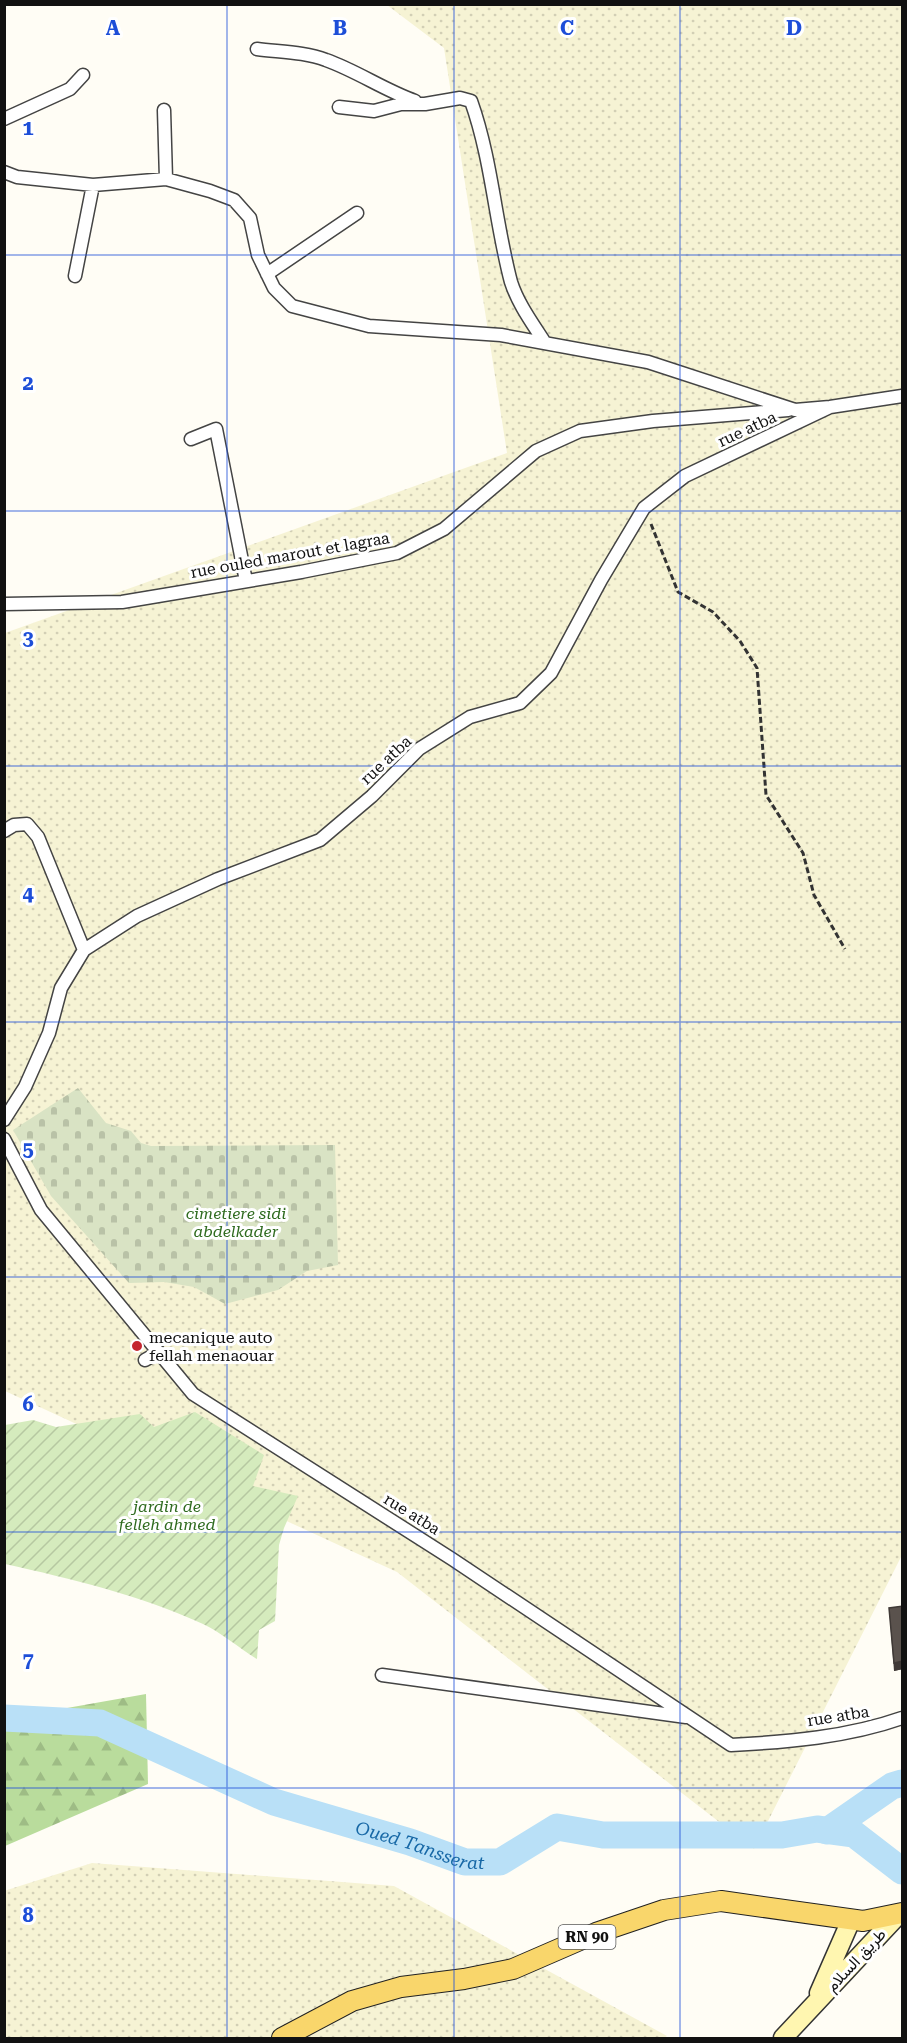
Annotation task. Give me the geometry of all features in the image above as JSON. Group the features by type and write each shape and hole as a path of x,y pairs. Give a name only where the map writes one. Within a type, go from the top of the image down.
{"main road":[{"name":"RN 90","path":"282,2038 352,2001 400,1987 464,1979 513,1969 596,1933 664,1910 721,1901 863,1921 900,1914"}],"street":[{"path":"257,49 328,60 394,94 425,104"},
{"path":"4,119 70,89 83,75"},
{"path":"339,107 374,111 401,104 425,104 460,98 471,101 484,148 512,284 521,305 545,343"},
{"path":"164,110 166,179"},
{"path":"4,172 17,177 93,185 166,179 234,200 250,218 258,255 274,288 292,306 369,326 501,335 648,363 795,410"},
{"path":"75,276 93,185"},
{"path":"267,274 357,213"},
{"path":"830,407 903,396"},
{"name":"rue ouled marout et lagraa","path":"4,604 122,602 397,553 444,529 536,451 580,431 653,421 830,407"},
{"name":"rue atba","path":"4,1120 25,1087 49,1033 61,988 84,950 137,916 218,879 320,840 372,796 419,749 470,717 520,703 551,673 644,508 686,476 830,407"},
{"path":"190,439 216,429 246,581"},
{"path":"4,831 14,825 27,824 38,837 84,950"},
{"name":"rue atba","path":"4,1139 41,1210 193,1394 452,1559 731,1745 772,1743 873,1728 903,1718"},
{"path":"145,1360 159,1352"},
{"path":"382,1675 690,1718"},
{"name":"طريق السلام","path":"783,2038 900,1914"},
{"name":"طريق السلام","path":"813,2006 850,1920"}],"path":[{"path":"644,508 678,592 713,612 740,641 757,668 766,795 803,853 814,896 845,949"}],"green space":[{"path":"387,5 902,5 902,1555 754,1849 397,1572 5,1391 5,633 507,453 444,48"},
{"name":"cimetiere sidi abdelkader","path":"78,1088 106,1123 131,1131 141,1143 151,1146 335,1145 338,1265 307,1271 278,1290 225,1304 194,1287 164,1282 129,1283 51,1196 13,1130"},
{"name":"jardin de felleh ahmed","path":"195,1412 264,1455 253,1486 298,1496 279,1545 275,1621 259,1630 257,1659 210,1628 155,1604 80,1582 5,1564 5,1425 33,1420 56,1427 140,1414 154,1427"},
{"path":"146,1694 148,1784 5,1846 5,1719"},
{"path":"92,1863 394,1886 667,2036 664,2038 5,2038 4,1891"}],"building":[{"path":"903,1606 903,1661 894,1663 889,1608"}],"waterway":[{"name":"Oued Tansserat","path":"4,1718 100,1723 274,1802 410,1842 465,1862 500,1862 557,1827 603,1835 782,1835 817,1829 854,1834 902,1871"},
{"path":"827,1831 892,1786 902,1783"}],"place":[{"name":"mecanique auto fellah menaouar","path":"137,1346"}]}
